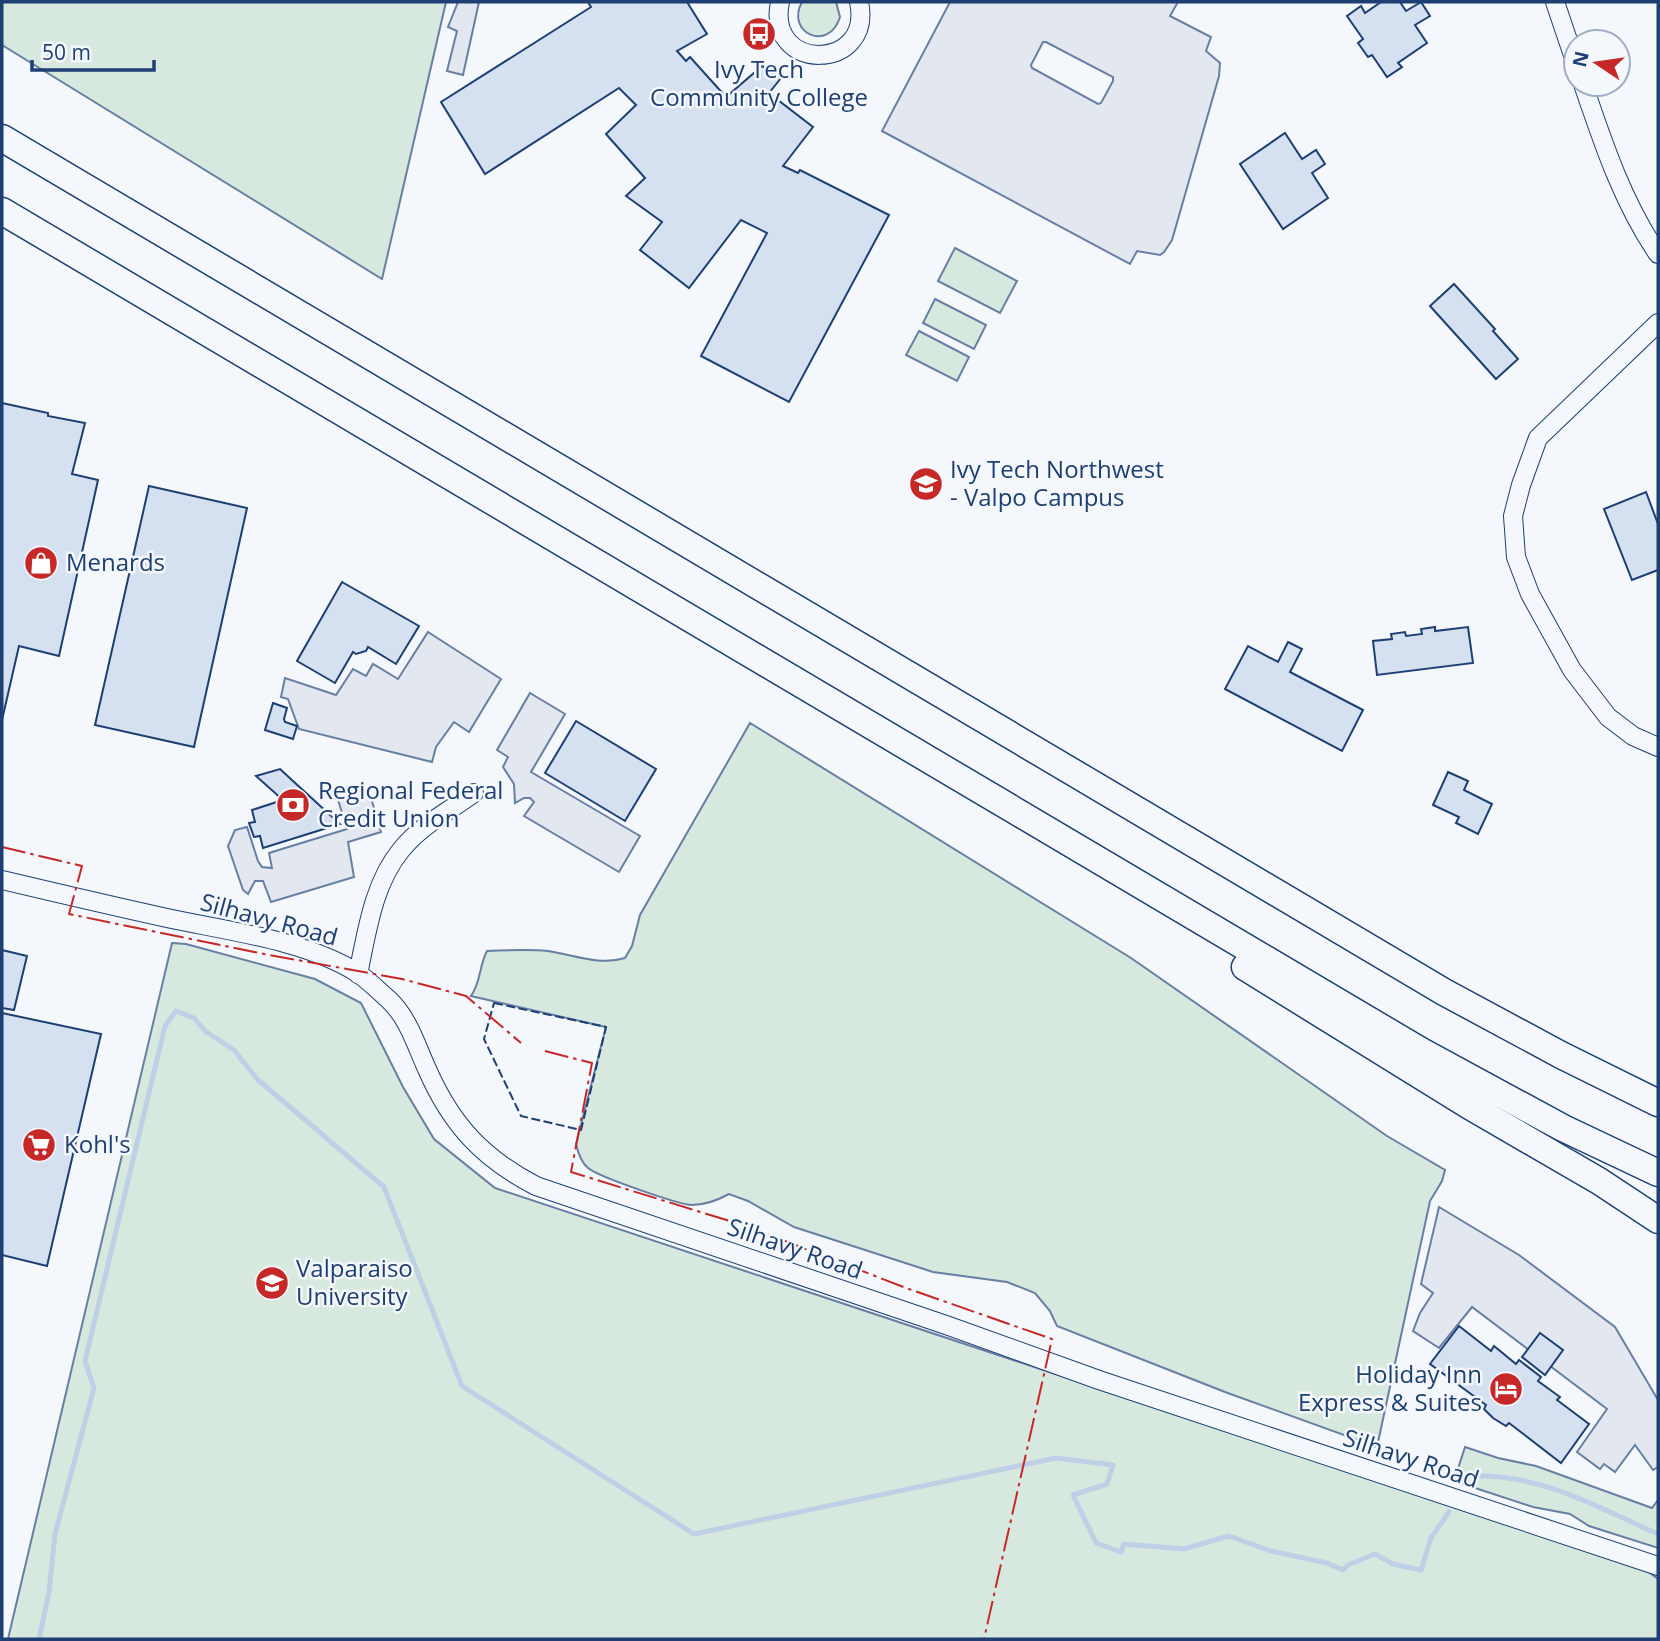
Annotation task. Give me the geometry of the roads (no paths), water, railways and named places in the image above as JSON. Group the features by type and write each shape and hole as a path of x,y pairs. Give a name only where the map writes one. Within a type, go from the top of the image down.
{"highway":[{"path":"2,118 118,190 215,264"},
{"path":"2,138 1444,992 1658,1103"},
{"path":"2,211 1421,1051 1563,1128 1658,1173"},
{"path":"1178,908 1238,964 1468,1105 1599,1181 1658,1220"}],"street":[{"path":"780,2 779,26 785,38 794,48 819,56 840,50 854,38 860,19 859,2"},
{"path":"1555,2 1564,28"},
{"path":"1588,98 1623,191 1658,254"},
{"path":"1658,323 1538,438 1513,516 1516,557 1530,594 1572,670 1608,717 1633,736 1658,747"},
{"path":"358,974 381,883 401,849 418,833 474,793"},
{"name":"Silhavy Road","path":"2,880 278,943 323,957 358,974 390,1001 408,1025 450,1115 471,1140 502,1167 536,1186 1111,1384 1658,1566"}],"waterway":[{"path":"39,1639 49,1592 55,1534 94,1388 85,1361 165,1026 176,1011 194,1018 205,1031 234,1050 257,1079 384,1187 462,1386 694,1534 1056,1458 1113,1465 1107,1484 1073,1495 1096,1543 1121,1552 1124,1544 1184,1549 1229,1536 1271,1551 1327,1563 1343,1570 1348,1565 1375,1554 1393,1564 1421,1570 1431,1538 1449,1512"},
{"path":"1474,1481 1476,1476 1501,1477 1548,1487 1658,1534"}],"place":[{"name":"Ivy Tech Community College","path":"759,34"},
{"name":"Ivy Tech Northwest - Valpo Campus","path":"926,484"},
{"name":"Menards","path":"41,563"},
{"name":"Regional Federal Credit Union","path":"293,805"},
{"name":"Kohl's","path":"39,1145"},
{"name":"Valparaiso University","path":"272,1283"},
{"name":"Holiday Inn Express & Suites","path":"1506,1389"}]}
